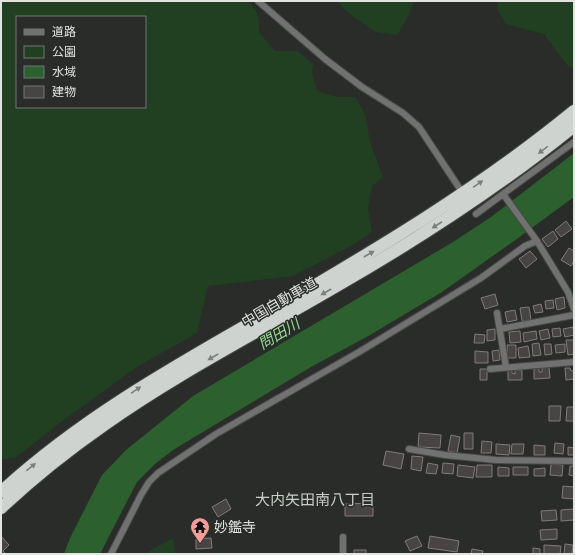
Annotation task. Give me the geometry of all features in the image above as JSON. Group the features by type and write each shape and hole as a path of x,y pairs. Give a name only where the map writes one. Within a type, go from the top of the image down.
{"highway":[{"name":"中国自動車道","path":"1,492 52,450 110,407 152,380 376,250 432,215 515,157 574,111"},
{"name":"中国自動車道","path":"1,508 58,458 104,425 158,390 368,268 439,224 522,167 574,126"}],"street":[{"path":"258,1 325,59 362,87 403,113 419,127 460,189"},
{"path":"476,214 505,197 574,142"},
{"path":"505,197 537,241 568,292 574,309"},
{"path":"111,554 141,495 149,482 158,473 216,434 359,352 481,278 525,246 537,241"},
{"path":"497,313 506,367"},
{"path":"500,329 574,315"},
{"path":"490,369 574,362"},
{"path":"409,449 445,456 496,460 574,461"},
{"path":"342,554 343,537"}],"green space":[{"path":"1,1 247,1 258,15 259,32 275,51 297,51 313,64 312,73 317,91 337,97 355,97 365,114 370,142 383,177 372,186 368,208 372,232 351,246 293,276 208,286 197,333 138,366 61,422 15,458 1,459"},
{"path":"338,1 414,1 408,17 397,35 376,32 352,16"},
{"path":"498,1 574,1 574,68 567,65 544,34 506,24 497,9"},
{"path":"173,538 175,554 144,554"}],"water":[{"path":"574,153 574,197 442,292 370,335 311,367 173,450 155,464 137,482 100,554 64,554 70,538 102,475 126,450 193,396 453,242 491,217"}],"building":[{"path":"566,221 572,229 561,237 555,230"},
{"path":"553,231 558,239 548,247 542,239"},
{"path":"569,248 574,251 574,261 571,266 561,260"},
{"path":"530,251 537,259 526,268 519,259"},
{"path":"495,294 498,305 485,309 481,298"},
{"path":"564,297 565,308 557,310 555,299"},
{"path":"553,300 554,308 546,309 545,301"},
{"path":"541,304 543,312 535,313 533,306"},
{"path":"529,307 531,320 522,321 520,308"},
{"path":"515,310 517,320 507,322 505,312"},
{"path":"573,327 574,335 565,337 563,329"},
{"path":"560,328 561,336 553,337 552,329"},
{"path":"495,329 495,340 487,341 487,330"},
{"path":"548,329 550,338 541,340 539,331"},
{"path":"520,331 521,342 510,343 509,332"},
{"path":"536,331 537,339 524,342 523,333"},
{"path":"475,334 485,335 484,343 474,343"},
{"path":"566,340 574,340 574,354 568,355"},
{"path":"539,343 541,355 533,356 532,344"},
{"path":"544,344 551,344 552,354 545,355"},
{"path":"565,344 565,352 556,353 555,345"},
{"path":"507,345 516,345 516,358 507,358"},
{"path":"528,346 530,357 519,358 518,348"},
{"path":"499,350 500,360 493,361 492,351"},
{"path":"475,351 488,352 488,363 475,363"},
{"path":"549,367 550,378 534,379 534,369 539,368 539,372 542,372 542,368"},
{"path":"565,368 570,368 571,371 574,371 574,379 566,380"},
{"path":"480,369 487,369 487,380 480,380"},
{"path":"508,370 512,370 512,373 515,374 515,370 522,370 522,380 508,380"},
{"path":"549,406 561,406 560,421 549,421"},
{"path":"567,407 574,407 574,421 566,421"},
{"path":"419,433 441,435 440,448 418,447"},
{"path":"464,433 473,433 473,449 464,449"},
{"path":"451,435 460,437 457,453 448,451"},
{"path":"482,441 492,442 491,453 481,453"},
{"path":"555,443 564,444 563,454 554,453"},
{"path":"496,444 510,445 509,455 496,454"},
{"path":"512,444 524,444 523,454 511,454"},
{"path":"534,445 545,446 545,455 534,455"},
{"path":"568,447 574,448 574,455 568,455"},
{"path":"386,451 404,454 401,469 383,465"},
{"path":"412,456 423,457 421,471 411,469"},
{"path":"428,463 438,465 436,474 426,473"},
{"path":"443,463 454,464 453,474 442,473"},
{"path":"551,464 563,465 562,476 550,475"},
{"path":"458,465 475,467 473,478 457,476"},
{"path":"477,465 492,465 492,477 476,477"},
{"path":"570,466 574,466 574,476 569,475"},
{"path":"498,467 509,468 509,476 498,476"},
{"path":"513,467 528,467 528,475 513,475"},
{"path":"545,468 545,476 534,476 534,469"},
{"path":"563,486 574,487 574,499 562,498"},
{"path":"226,499 231,509 218,517 212,507"},
{"path":"373,503 373,516 345,516 345,504"},
{"path":"574,509 574,520 561,521 561,510"},
{"path":"556,510 557,520 542,521 541,511"},
{"path":"557,529 557,539 541,540 540,530"},
{"path":"1,536 9,545 3,551 6,554 1,554"},
{"path":"417,536 422,546 410,551 405,541"},
{"path":"430,536 459,541 457,552 428,548"},
{"path":"211,538 212,548 196,549 196,539"},
{"path":"565,544 573,545 572,554 564,554"},
{"path":"544,545 561,546 560,554 544,554"},
{"path":"533,548 540,549 540,554 533,554"},
{"path":"472,549 483,551 482,554 471,554"},
{"path":"354,550 366,550 366,554 354,554"}],"place":[{"name":"妙鑑寺","path":"200,544"}],"district":[{"name":"大内矢田南八丁目","path":"315,500"}],"water label":[{"name":"問田川","path":"279,334"}]}
